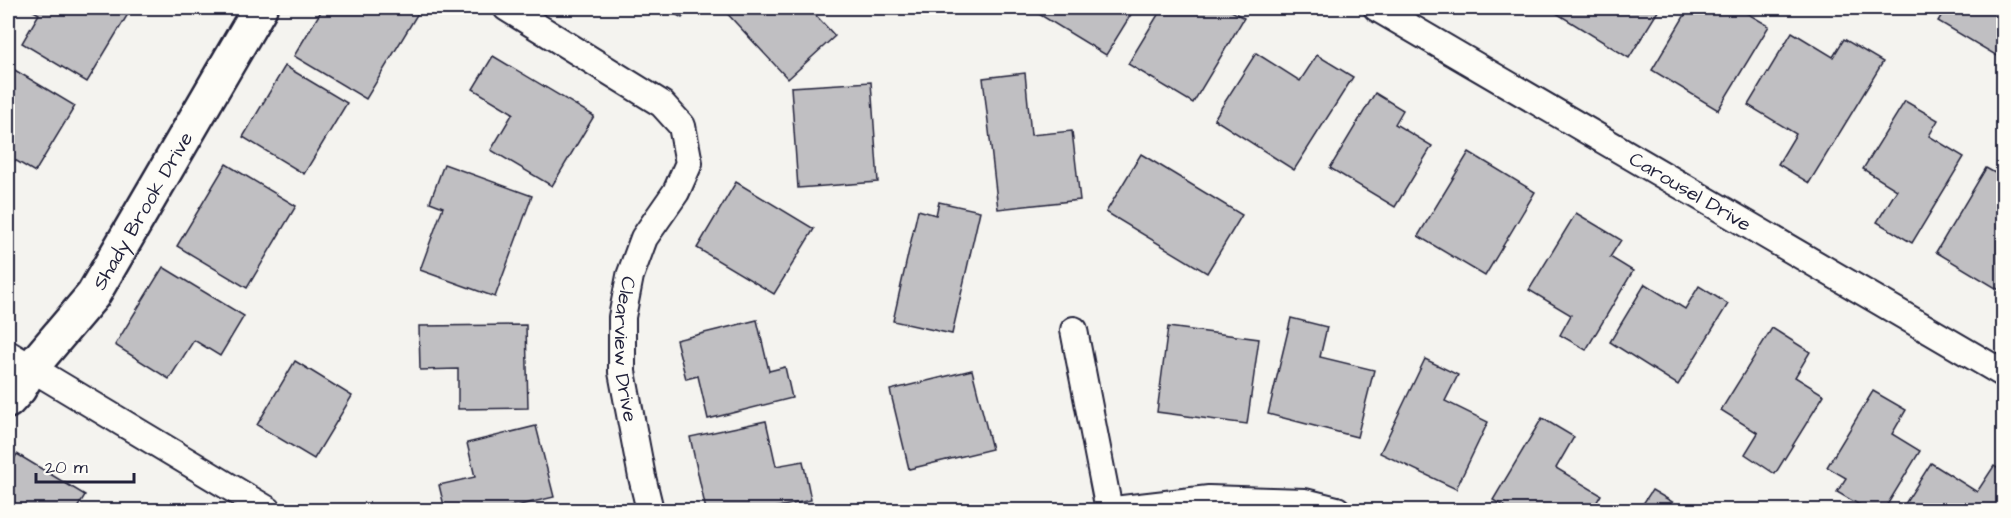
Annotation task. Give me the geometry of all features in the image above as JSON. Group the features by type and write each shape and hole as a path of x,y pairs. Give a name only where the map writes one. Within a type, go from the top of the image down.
{"street":[{"name":"Shady Brook Drive","path":"8,401 19,388 19,361 93,295 260,8"},
{"name":"Clearview Drive","path":"507,8 662,104 682,126 689,163 676,192 644,238 630,276 622,317 622,372 650,510"},
{"name":"Carousel Drive","path":"1377,8 2004,374"},
{"path":"1074,330 1109,510"},
{"path":"19,361 268,510"},
{"path":"1114,510 1209,499 1305,502 1337,510"}],"building":[{"path":"28,8 117,8 128,14 87,82 22,43 39,14"},
{"path":"323,8 421,8 366,99 294,56"},
{"path":"665,8 689,8 682,18"},
{"path":"722,8 809,8 835,36 788,79"},
{"path":"1029,8 1135,8 1106,55"},
{"path":"1162,8 1226,8 1244,18 1193,103 1128,64"},
{"path":"1548,8 1660,8 1629,58"},
{"path":"1689,8 1738,8 1769,26 1718,110 1652,70"},
{"path":"1946,8 2004,8 2004,60 1938,21"},
{"path":"1792,32 1833,57 1844,39 1883,62 1809,183 1778,164 1796,134 1748,105"},
{"path":"1256,53 1300,81 1317,55 1353,77 1294,170 1214,119"},
{"path":"493,56 594,116 552,186 491,150 513,113 473,89"},
{"path":"8,66 75,106 35,172 8,156"},
{"path":"285,66 347,103 304,174 243,137"},
{"path":"1025,73 1031,135 1072,131 1080,200 998,209 983,78"},
{"path":"871,82 878,182 798,188 791,87"},
{"path":"1375,93 1403,110 1395,124 1432,146 1395,207 1330,168"},
{"path":"1905,101 1938,120 1929,136 1964,157 1912,243 1877,222 1897,190 1863,169"},
{"path":"1469,152 1535,192 1485,276 1418,236"},
{"path":"1141,154 1242,215 1207,273 1106,212"},
{"path":"226,164 296,206 247,288 177,246"},
{"path":"444,164 532,196 495,297 420,270 443,207 430,202"},
{"path":"1986,168 2004,178 2004,293 1936,252"},
{"path":"736,182 814,229 774,294 697,248"},
{"path":"939,202 980,211 952,334 893,321 918,210 936,215"},
{"path":"1576,213 1621,240 1610,257 1633,271 1586,350 1560,335 1571,315 1529,290"},
{"path":"163,267 244,316 220,356 194,340 169,379 115,345"},
{"path":"1645,284 1685,309 1699,286 1728,304 1678,385 1610,342"},
{"path":"1291,318 1327,327 1320,357 1374,370 1357,437 1268,414"},
{"path":"757,320 769,371 785,367 792,398 708,419 698,376 686,379 676,340"},
{"path":"526,325 528,408 458,409 458,369 420,370 419,326"},
{"path":"1168,327 1259,339 1247,424 1157,412"},
{"path":"1772,328 1810,352 1795,377 1824,395 1775,474 1745,454 1758,433 1721,410"},
{"path":"1425,359 1458,375 1445,401 1488,422 1456,489 1380,453"},
{"path":"295,361 352,396 314,459 257,425"},
{"path":"972,370 992,449 909,469 890,390"},
{"path":"1873,391 1906,410 1892,434 1920,451 1884,510 1868,510 1837,492 1846,478 1827,467"},
{"path":"1542,418 1574,437 1556,468 1601,495 1592,510 1510,510 1493,500"},
{"path":"766,421 776,466 803,461 811,500 765,510 706,510 690,437"},
{"path":"536,426 554,497 499,510 445,510 439,485 475,477 467,443"},
{"path":"17,454 85,495 76,510 8,510 8,469"},
{"path":"1931,463 1977,492 1994,466 2004,472 2004,510 1901,510"},
{"path":"1652,490 1686,510 1639,510"}]}
